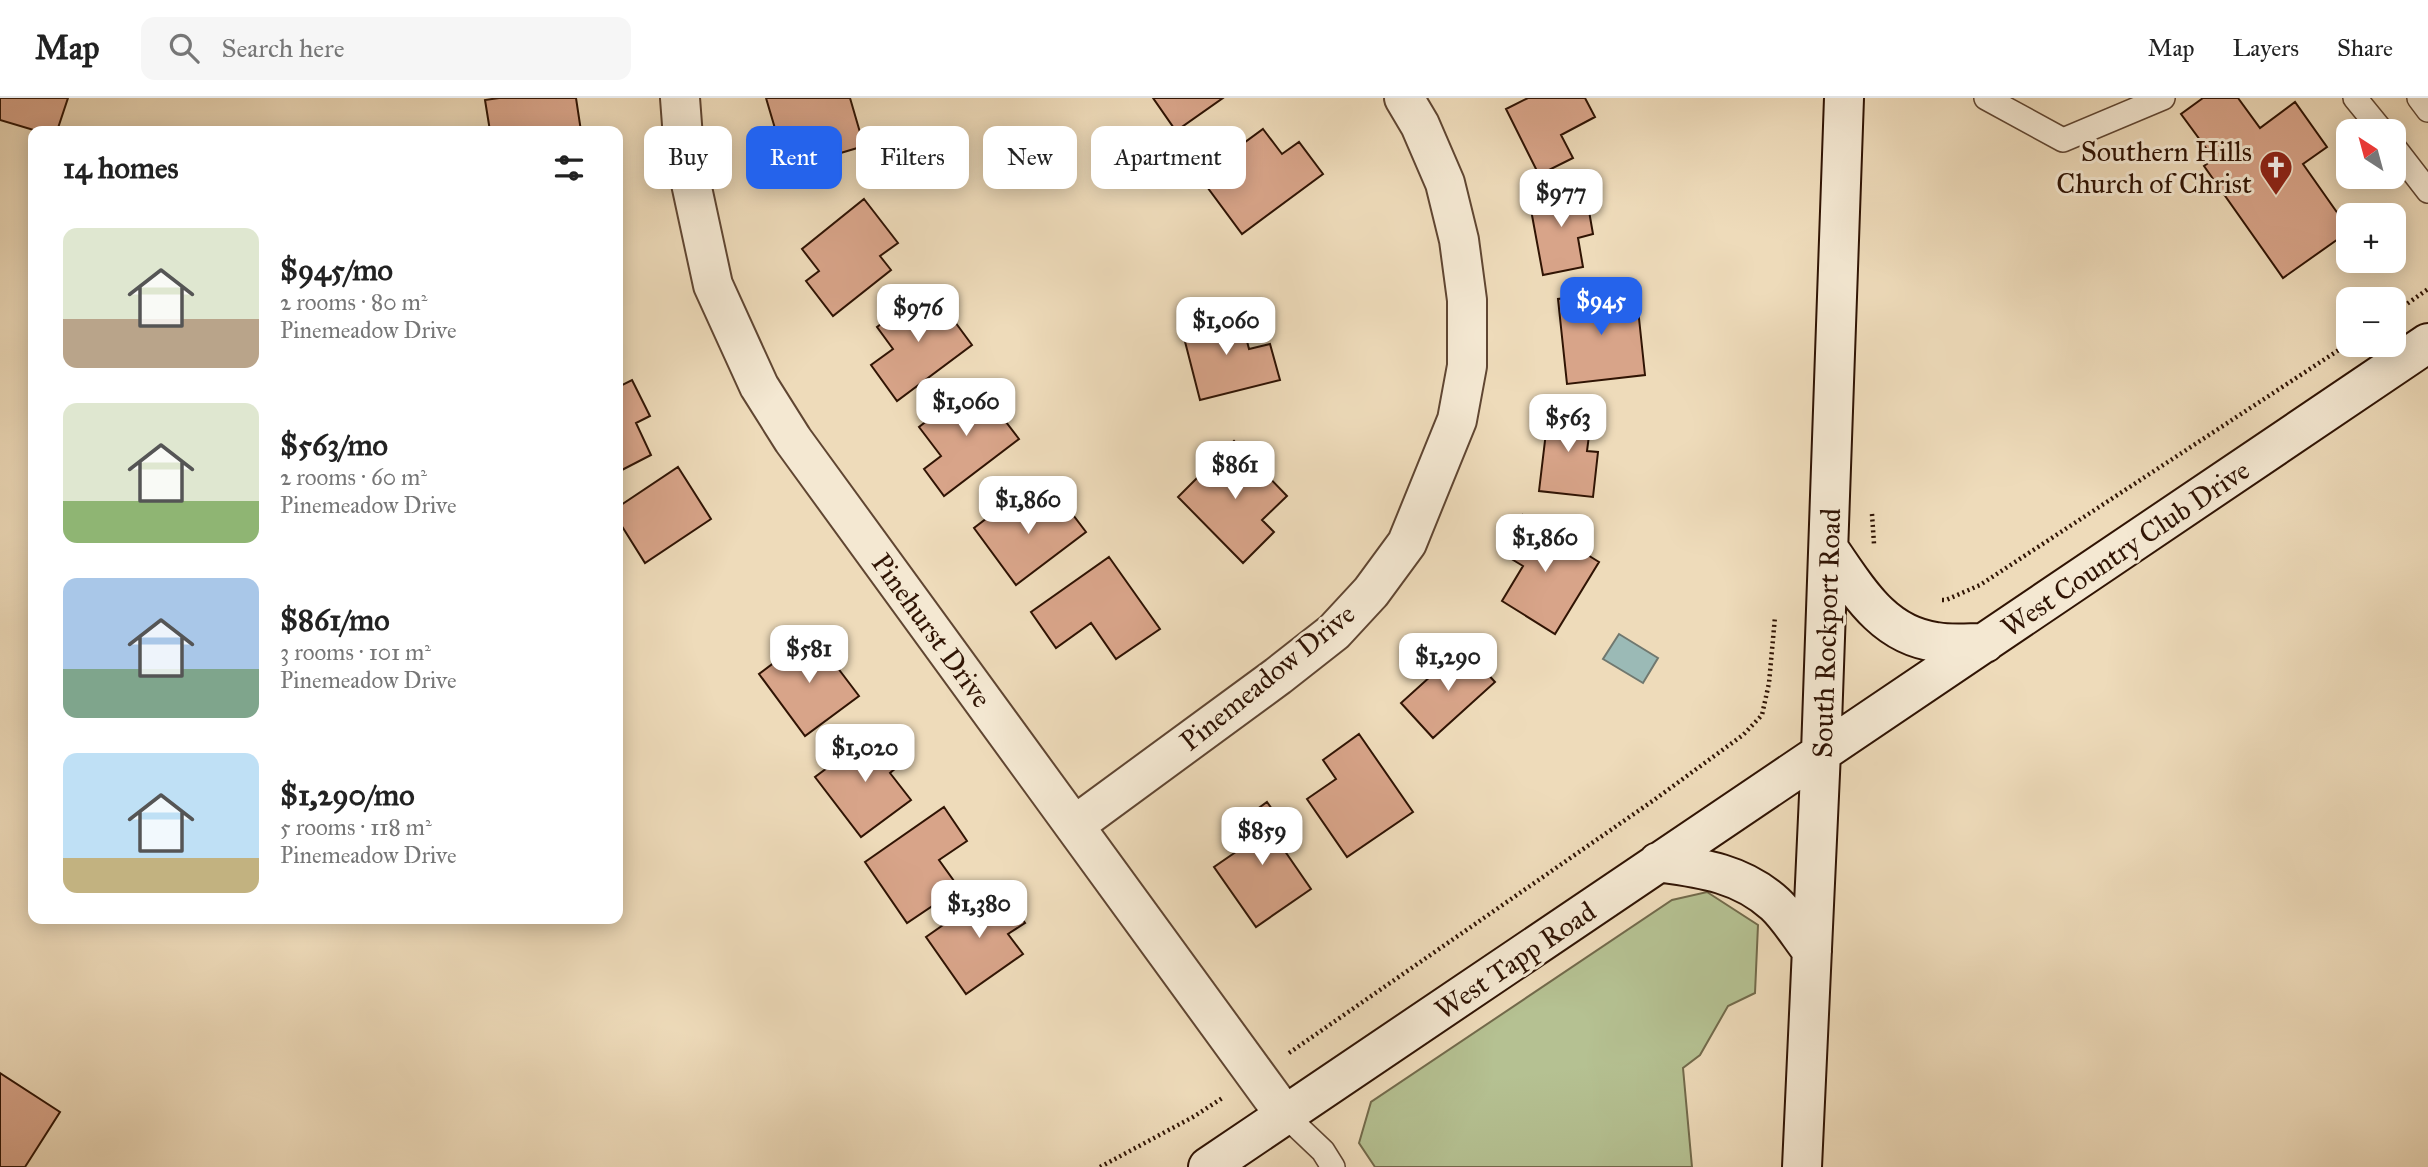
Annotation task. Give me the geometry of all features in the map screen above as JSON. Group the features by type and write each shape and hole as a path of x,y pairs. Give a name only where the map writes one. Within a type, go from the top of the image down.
{"street":[{"name":"Pinehurst Drive","path":"680,98 684,151 713,285 759,386 793,440 1285,1115"},
{"name":"Pinemeadow Drive","path":"1075,825 1334,632 1371,592 1407,542 1457,420 1467,366 1467,300 1459,240 1445,183 1420,125 1404,98"},
{"name":"South Rockport Road","path":"1802,1167 1829,549 1844,98"},
{"name":"West Country Club Drive","path":"1821,752 2428,344"},
{"path":"1829,549 1869,606 1888,625 1938,643 1985,643"},
{"name":"West Tapp Road","path":"1208,1167 1821,752"},
{"path":"1658,862 1710,870 1740,880 1775,904 1812,951"}],"lane":[{"path":"1986,98 2063,140 2163,98"},
{"path":"2355,98 2372,119"},
{"path":"2419,98 2428,110"},
{"path":"2406,163 2428,191"},
{"path":"1285,1115 1323,1151 1334,1167"}],"path":[{"path":"2406,305 2428,289"},
{"path":"1937,600 1947,600 1980,585 2336,352"},
{"path":"1872,511 1874,552"},
{"path":"1100,1167 1193,1117 1257,1076 1743,735 1762,715 1769,683 1775,617"}],"green space":[{"path":"1707,892 1758,925 1755,993 1728,1006 1700,1055 1683,1068 1692,1167 1375,1167 1359,1143 1371,1102 1672,900"}],"water":[{"path":"1619,634 1658,658 1643,683 1603,659"}],"building":[{"path":"0,98 68,98 59,126 28,126 28,128 0,120"},
{"path":"576,98 580,126 489,126 485,100"},
{"path":"766,98 850,98 858,126 856,126 856,148 842,153 842,126 774,126"},
{"path":"1153,98 1223,98 1183,126 1173,126"},
{"path":"1528,98 1585,98 1595,117 1561,135 1573,158 1539,175 1506,109"},
{"name":"Southern Hills Church of Christ","path":"2203,98 2238,98 2260,128 2295,102 2327,147 2303,164 2336,211 2336,240 2283,278 2204,166 2214,159 2181,114"},
{"path":"1263,129 1282,154 1299,142 1323,174 1242,234 1209,189 1246,189 1246,141"},
{"path":"1585,188 1593,234 1578,238 1583,267 1543,275 1529,199"},
{"path":"864,199 898,243 880,256 891,270 833,316 806,281 819,271 802,249"},
{"path":"930,288 972,345 897,401 871,365 893,349 877,327"},
{"path":"1636,290 1645,375 1567,384 1558,299"},
{"path":"1239,310 1249,349 1270,344 1280,380 1200,400 1181,326"},
{"path":"632,380 650,416 636,423 651,455 623,469 623,384"},
{"path":"976,383 1019,439 944,496 924,469 941,456 919,427"},
{"path":"1549,407 1592,412 1587,451 1598,452 1593,497 1539,491"},
{"path":"1234,441 1287,496 1262,520 1274,532 1243,563 1178,497"},
{"path":"678,467 711,519 645,563 623,528 623,504"},
{"path":"1017,495 1035,519 1061,499 1086,532 1016,585 974,528"},
{"path":"1523,515 1599,562 1555,634 1502,601 1523,566 1500,552"},
{"path":"1109,557 1160,629 1116,659 1091,623 1056,648 1031,612"},
{"path":"812,634 859,696 805,736 759,674"},
{"path":"1463,647 1495,682 1433,738 1401,703"},
{"path":"878,730 902,763 890,773 911,800 861,837 815,777"},
{"path":"1359,734 1413,812 1347,857 1307,799 1336,779 1323,760"},
{"path":"1267,802 1291,836 1280,844 1311,889 1256,927 1214,867 1243,847 1230,829"},
{"path":"944,807 967,841 939,860 959,888 907,923 865,862"},
{"path":"999,886 1025,923 1008,934 1023,954 966,994 926,937"},
{"path":"0,1073 60,1112 25,1167 0,1167"}],"place":[{"name":"Southern Hills Church of Christ","path":"2276,197"}]}
